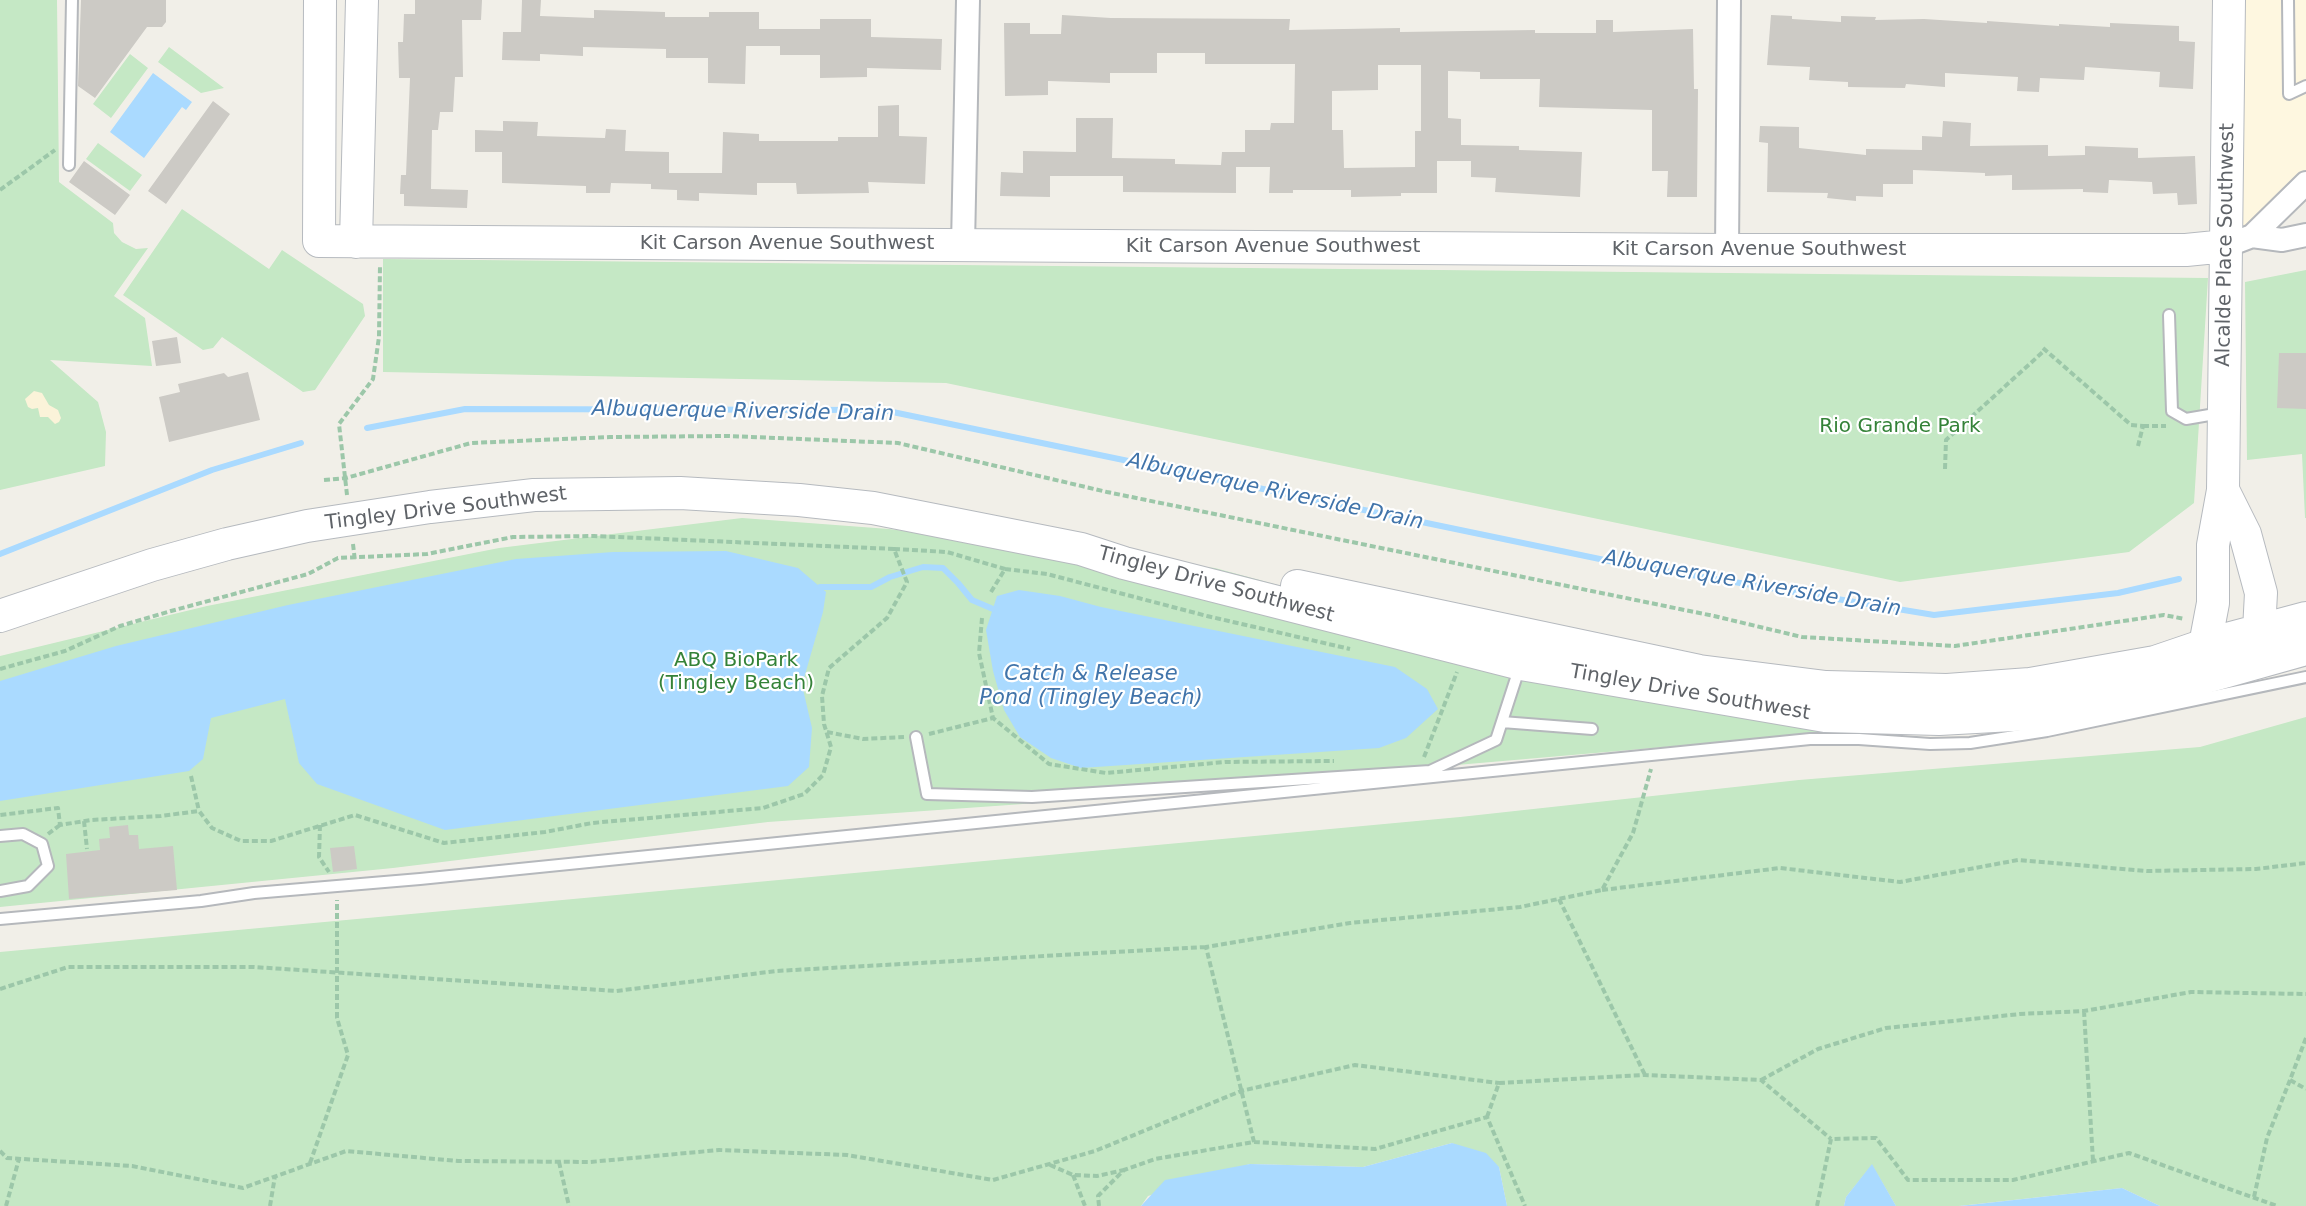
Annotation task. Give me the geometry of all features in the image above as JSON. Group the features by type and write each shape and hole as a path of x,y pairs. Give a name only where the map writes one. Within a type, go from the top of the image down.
{"street":[{"name":"Kit Carson Avenue Southwest","path":"321,0 319,241 1727,250 2186,250 2239,241 2282,240 2306,236"},
{"path":"362,0 368,242"},
{"path":"963,244 968,0"},
{"path":"1727,250 1729,0"},
{"name":"Alcalde Place Southwest","path":"2205,645 2211,612 2213,545 2223,490 2224,413 2239,241 2229,0"},
{"path":"2239,241 2306,183"},
{"name":"Alcalde Place Southwest","path":"2223,490 2245,534 2261,593 2259,630 2252,664"},
{"name":"Tingley Drive Southwest","path":"0,616 141,569 227,544 307,526 430,507 534,495 680,493 799,500 873,508 1081,549 1136,566 1825,716 1939,719 2031,714 2163,689 2306,649"},
{"name":"Tingley Drive Southwest","path":"1523,650 1826,687 1947,690 2030,684 2155,662 2205,645 2306,618"}],"lane":[{"path":"69,165 72,0"},
{"path":"2288,0 2289,94 2306,86"},
{"path":"2169,315 2172,411 2186,419 2224,413"},
{"path":"916,737 927,794 1032,796 1430,771 1496,740 1523,650"},
{"path":"0,920 1810,739 1970,743 2047,731 2306,677"},
{"path":"1502,722 1592,729"},
{"path":"0,836 23,834 42,844 48,866 28,886 0,891"}],"path":[{"path":"0,190 51,152 69,142"},
{"path":"346,478 339,424 373,379 380,338 368,242"},
{"path":"1945,468 1946,440 2044,349 2131,425 2143,426 2138,446"},
{"path":"324,480 346,478 471,443 610,436 729,436 898,443 1107,492 1714,616 1802,637 1955,646 2164,615 2187,619 2198,612 2211,612"},
{"path":"0,669 65,651 120,626 308,574 338,558 427,554 513,537 605,537 947,552 1005,569 1047,574 1207,616 1358,650"},
{"path":"191,776 199,812 212,828 241,841 271,841 355,814 444,843 545,832 592,823 763,808 804,794 823,775 831,747 824,724 822,696 829,668 887,618 907,582 894,549"},
{"path":"991,592 1005,569"},
{"path":"982,618 979,653 993,718 1049,764 1106,773 1226,762 1336,761"},
{"path":"1413,759 1424,758 1458,672 1447,670"},
{"path":"1602,890 1633,833 1651,769"},
{"path":"0,815 58,808 60,825 199,812"},
{"path":"84,821 87,849"},
{"path":"310,1164 348,1055 337,1018 336,896 332,877 319,857 320,825"},
{"path":"0,989 68,967 254,967 616,991 776,971 1206,948 1350,923 1520,907 1602,890 1779,868 1900,882 2018,861 2147,871 2256,869 2306,863"},
{"path":"1560,899 1645,1075"},
{"path":"1206,948 1254,1142"},
{"path":"0,1151 7,1158 132,1166 243,1188 346,1151 458,1161 559,1162 590,1162 719,1150 847,1155 993,1180 1095,1151 1241,1091 1355,1065 1499,1083 1645,1075 1761,1080 1818,1049 1886,1028 2020,1014 2084,1011 2192,992 2306,994"},
{"path":"2084,1011 2093,1161"},
{"path":"2254,1197 2266,1138 2306,1038"},
{"path":"1761,1080 1830,1139 1876,1138 1908,1180 2013,1180 2129,1153 2277,1206"},
{"path":"2290,1080 2306,1089"},
{"path":"1499,1083 1487,1117 1525,1206"},
{"path":"1049,1164 1073,1175 1097,1176 1124,1170 1155,1159 1254,1142 1375,1149 1487,1117"},
{"path":"1817,1206 1830,1139"},
{"path":"6,1206 19,1159"},
{"path":"559,1162 569,1206"},
{"path":"1099,1206 1098,1196 1124,1170"},
{"path":"1073,1175 1085,1206"},
{"path":"270,1206 276,1176"}],"shaded area":[{"path":"2229,0 2306,0 2306,183 2226,246"}],"green space":[{"path":"0,0 57,0 59,182 113,223 114,233 122,242 136,249 148,248 114,296 145,318 152,366 50,360 98,402 106,432 105,466 0,490"},
{"path":"169,47 224,88 201,93 158,62"},
{"path":"130,54 148,68 111,118 93,104"},
{"path":"98,143 142,175 130,191 86,159"},
{"path":"182,209 269,269 282,250 363,304 365,316 315,390 303,392 222,337 213,348 203,350 123,295"},
{"name":"Rio Grande Park","path":"383,259 2208,278 2194,503 2129,552 1900,582 946,383 383,372"},
{"path":"2306,270 2305,518 2302,454 2247,460 2245,282"},
{"name":"ABQ BioPark (Tingley Beach)","path":"742,518 889,529 1215,568 1826,733 1249,783 1165,794 768,822 393,868 0,907 0,656 207,606 499,548"},
{"path":"2306,717 2306,1206 2160,1206 2122,1188 1959,1206 1896,1206 1872,1165 1846,1197 1844,1206 1507,1206 1499,1167 1452,1143 1363,1167 1250,1164 1148,1196 1141,1206 0,1206 0,952 1460,817 1799,780 2200,747"}],"sand":[{"path":"34,391 42,393 49,405 58,410 61,418 59,422 55,424 48,417 40,417 38,408 28,407 25,399"}],"water":[{"path":"153,73 192,102 186,110 182,107 144,158 110,132"},
{"path":"726,551 798,568 826,592 823,612 802,685 812,728 809,767 788,786 445,830 317,784 299,763 285,699 211,718 203,759 189,771 0,801 0,681 116,646 288,605 516,559 613,552"},
{"name":"Catch & Release Pond (Tingley Beach)","path":"1019,590 1060,596 1101,607 1395,667 1427,689 1438,709 1406,738 1379,748 1081,768 1051,758 1020,737 1004,710 993,671 986,630 997,596"},
{"path":"1452,1143 1486,1153 1499,1167 1507,1206 1141,1206 1165,1180 1250,1164 1363,1167"},
{"path":"1872,1164 1896,1206 1844,1206 1846,1197"},
{"path":"2122,1188 2160,1206 1959,1206 1969,1205"}],"building":[{"path":"81,0 166,0 166,22 162,27 147,27 95,98 78,86"},
{"path":"415,0 482,0 481,20 462,20 463,77 455,77 453,112 440,112 438,130 432,130 431,189 468,190 467,208 404,206 404,194 400,194 401,175 406,175 410,78 399,78 398,42 403,42 404,14 415,14"},
{"path":"522,0 541,0 540,16 594,18 594,10 665,12 665,17 709,17 709,12 759,12 759,29 820,29 820,19 871,19 871,37 942,39 941,70 867,68 867,77 820,78 820,55 780,55 780,46 746,46 745,84 708,83 708,58 666,58 666,49 583,47 583,56 540,54 540,61 502,60 503,32 521,32"},
{"path":"1062,15 1111,18 1290,19 1289,30 1400,28 1400,32 1535,30 1535,33 1596,33 1596,20 1613,20 1613,32 1693,29 1694,89 1698,89 1697,197 1667,197 1668,171 1652,171 1652,110 1539,107 1540,79 1480,79 1480,72 1448,71 1448,118 1461,119 1461,145 1519,146 1519,150 1582,152 1580,197 1495,192 1496,178 1471,177 1471,161 1437,161 1437,193 1401,193 1401,196 1351,197 1351,190 1293,190 1293,193 1269,193 1270,167 1236,167 1236,193 1123,192 1123,176 1050,176 1050,197 1000,196 1001,172 1023,173 1023,151 1076,152 1076,118 1113,118 1112,158 1175,159 1175,164 1221,165 1222,152 1245,152 1245,130 1270,130 1271,123 1294,123 1295,64 1205,64 1205,53 1157,53 1157,73 1110,73 1110,83 1048,81 1048,95 1005,96 1004,23 1030,23 1030,34 1061,34","holes":["1378,65 1421,65 1421,131 1415,131 1415,167 1344,168 1343,130 1332,130 1332,91 1378,90"]},
{"path":"1771,15 1792,16 1792,19 1841,22 1841,16 1876,17 1875,20 1924,19 1987,23 1987,21 2059,26 2059,24 2110,27 2110,23 2179,26 2179,41 2195,42 2193,89 2159,87 2160,72 2085,67 2084,80 2040,78 2039,92 2017,91 2018,77 1945,73 1945,87 1906,84 1905,88 1848,87 1848,82 1809,80 1810,67 1767,65"},
{"path":"213,101 230,114 166,204 148,191"},
{"path":"899,105 899,136 927,137 925,184 868,182 869,193 797,194 796,183 757,183 757,195 699,193 699,201 677,200 677,190 651,189 651,184 611,183 610,193 586,193 586,186 502,183 502,152 475,152 475,130 503,131 503,121 538,122 537,136 605,138 606,129 626,130 625,151 669,152 669,173 722,173 723,132 759,134 759,141 838,141 838,137 878,137 878,106"},
{"path":"1943,121 1971,123 1970,146 2048,145 2048,156 2085,155 2085,146 2138,148 2138,158 2195,156 2197,204 2178,205 2177,193 2153,194 2152,182 2109,180 2108,193 2083,192 2083,189 2012,190 2012,175 1985,176 1985,173 1913,170 1913,184 1883,184 1883,197 1856,196 1856,201 1827,198 1828,193 1767,192 1768,143 1759,142 1760,126 1799,127 1799,148 1866,155 1866,149 1922,150 1922,136 1942,137"},
{"path":"84,161 130,195 115,215 69,182"},
{"path":"177,337 181,363 156,366 152,341"},
{"path":"2279,353 2306,353 2306,409 2277,408"},
{"path":"248,372 260,420 169,442 159,397 180,392 178,384 224,373 228,377"},
{"path":"128,825 129,835 138,835 139,849 173,846 177,890 69,899 66,854 100,850 99,839 110,838 109,827"},
{"path":"354,846 357,869 333,872 330,848"}],"waterway":[{"name":"Albuquerque Riverside Drain","path":"367,428 465,409 883,410 1619,563 1934,615 2118,593 2179,579"},
{"name":"Albuquerque Riverside Drain","path":"0,554 212,470 301,443"},
{"path":"820,587 871,587 890,577 923,567 943,568 972,600 993,609"}]}
